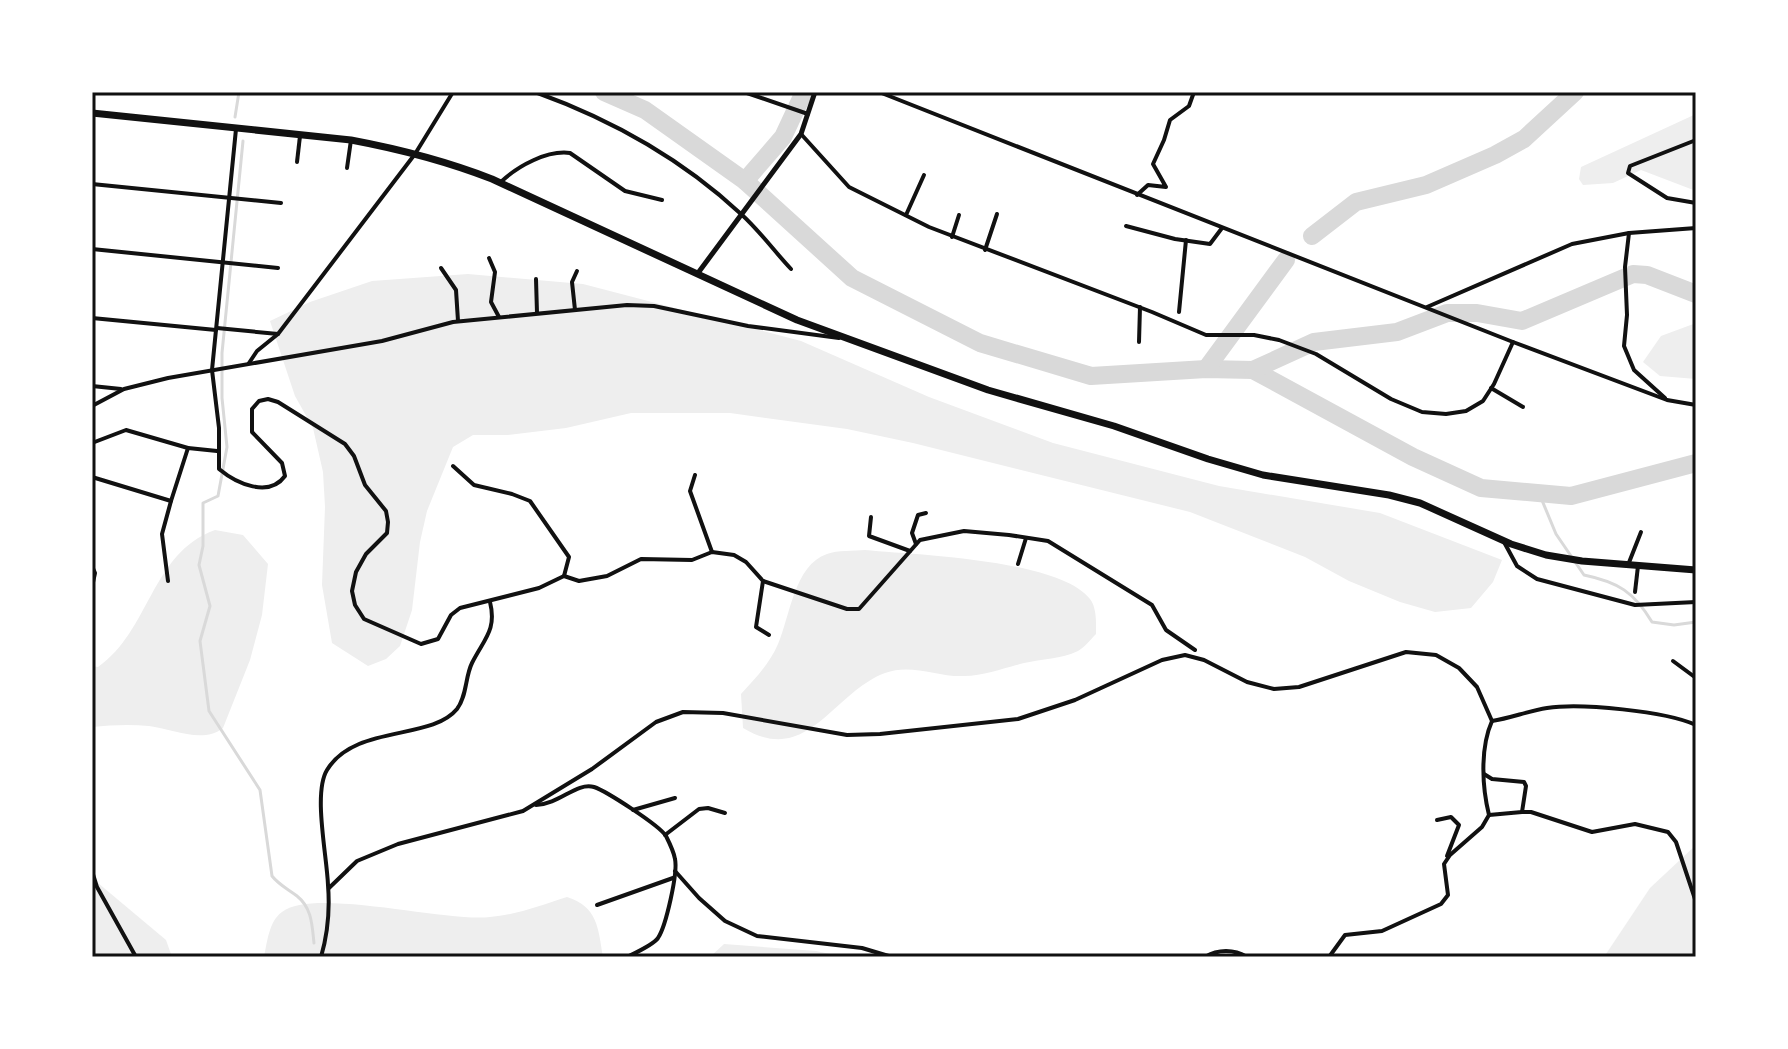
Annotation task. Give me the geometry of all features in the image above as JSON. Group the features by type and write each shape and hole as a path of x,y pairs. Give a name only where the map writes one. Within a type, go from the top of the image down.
{"highway":[{"path":"92,113 351,140 459,166 842,338 975,386 1114,426 1263,475 1389,495 1420,503 1504,541 1554,557 1696,570"}],"street":[{"path":"249,363 257,351 278,334 415,154 452,92"},
{"path":"535,92 616,127 668,157 744,211 791,269"},
{"path":"744,92 805,113"},
{"path":"698,273 801,134 805,113 815,92"},
{"path":"879,92 1466,324 1667,400 1696,405"},
{"path":"1137,195 1148,185 1166,187 1153,164 1170,120 1189,106 1194,92"},
{"path":"236,129 214,370 219,469 246,485 268,487 279,484 285,476 282,463 252,432 252,409 259,401 268,399 278,402 345,444 354,456 365,485 386,511 388,522 387,533 366,554 356,572 352,591 355,605 364,619 421,644 430,644 438,639 451,615 460,608 539,588 564,576 579,581 607,576 641,559 692,560 712,552 734,555 746,562 763,581 847,609 859,609 920,540 964,531 1048,541 1152,605 1166,630 1195,650"},
{"path":"297,162 300,134"},
{"path":"801,134 849,187 952,237 1206,335 1254,335 1279,340 1316,354 1391,399 1422,412 1446,414 1466,411 1483,401 1513,342"},
{"path":"347,168 351,140"},
{"path":"1696,140 1630,166 1628,173 1667,198 1696,203"},
{"path":"500,183 512,171 553,153 563,152 570,153 625,191 662,200"},
{"path":"906,215 924,175"},
{"path":"92,184 281,203"},
{"path":"985,250 997,214"},
{"path":"952,237 959,215"},
{"path":"1126,226 1210,244 1222,228"},
{"path":"1427,307 1572,244 1629,233 1696,228"},
{"path":"1629,233 1625,267 1627,315 1624,346 1634,370 1667,400"},
{"path":"1179,312 1186,240"},
{"path":"92,249 278,268"},
{"path":"489,258 495,272 491,302 499,317"},
{"path":"441,268 456,290 458,321"},
{"path":"575,310 572,282 577,271"},
{"path":"536,279 537,313"},
{"path":"92,406 124,389 228,367 382,341 458,321 537,313 627,305 654,306 748,326 842,338"},
{"path":"1139,342 1140,307"},
{"path":"92,318 278,334"},
{"path":"92,386 124,389"},
{"path":"1491,388 1523,407"},
{"path":"95,452 92,444 126,430 188,448 218,451"},
{"path":"168,581 162,534 188,448"},
{"path":"453,466 474,485 530,501 569,557 564,576"},
{"path":"695,475 690,491 712,552"},
{"path":"92,477 171,501"},
{"path":"916,544 912,533 918,515 926,513"},
{"path":"871,517 869,536 910,551"},
{"path":"1628,565 1641,532"},
{"path":"1018,564 1026,538"},
{"path":"1504,541 1517,566 1537,579 1635,605 1696,602"},
{"path":"92,566 95,573 92,587"},
{"path":"1635,592 1638,566"},
{"path":"763,581 756,627 769,635"},
{"path":"321,957 328,933 329,888 321,800 322,781 328,768 347,750 367,740 441,721 457,709 465,691 470,666 493,625 490,602"},
{"path":"329,888 357,861 398,844 523,811 592,769 656,722 683,712 723,713 847,735 1018,719 1075,700 1162,660 1185,655 1204,660 1247,682 1274,689 1299,687 1406,652 1436,655 1459,668 1477,687 1492,721 1487,732 1483,793 1489,815"},
{"path":"1673,661 1696,678"},
{"path":"1492,721 1546,708 1571,707 1653,714 1696,725"},
{"path":"1484,774 1492,779 1524,782 1522,812"},
{"path":"534,805 551,804 586,786 596,788 633,810 665,835 675,859 666,916 658,939 627,957"},
{"path":"633,810 675,798"},
{"path":"665,835 699,809 725,813"},
{"path":"1445,862 1468,841 1489,815 1531,812 1592,832 1635,824 1668,832 1676,842 1696,902"},
{"path":"1329,957 1345,935 1382,931 1441,904 1448,895 1445,862 1459,825 1451,817 1437,820"},
{"path":"92,871 97,887 136,957"},
{"path":"675,871 725,921 757,936 862,948 892,957"},
{"path":"597,905 673,878"},
{"path":"1205,957 1215,952 1232,951 1247,957"},
{"path":"1646,957 1657,957"}],"shaded area":[{"path":"1696,114 1696,191 1641,170 1613,183 1583,185 1579,179 1581,167"},
{"path":"468,274 583,284 801,341 929,397 1053,443 1219,486 1380,513 1502,560 1493,582 1471,608 1435,612 1400,602 1349,581 1305,557 1190,512 913,443 847,429 730,413 631,413 566,428 508,435 473,435 453,447 427,511 412,610 400,646 386,659 368,666 332,643 322,585 323,472 313,428 295,396 270,321 310,302 372,281"},
{"path":"1696,323 1696,379 1660,376 1643,362 1661,336"},
{"path":"215,530 243,535 268,564 262,615 250,660 223,728 215,733 197,735 142,725 92,727 92,666 98,667 129,634 177,556 194,541"},
{"path":"865,550 985,561 1049,575 1073,586 1090,599 1095,611 1096,634 1083,648 1072,654 979,675 954,676 905,669 885,673 866,683 803,733 785,739 766,738 743,728 741,694 775,651 800,580 807,569 827,554"},
{"path":"1696,845 1696,957 1604,957 1650,888"},
{"path":"92,878 166,940 172,957 92,957"},
{"path":"567,897 591,913 598,928 603,957 264,957 274,921 282,912 298,905 349,904 442,915 490,917 519,912"},
{"path":"724,944 816,951 844,957 710,957"}],"waterway":[{"path":"235,117 239,92"},
{"path":"604,92 645,110 745,181 852,278 980,343 1091,376 1206,369 1253,370 1413,457 1481,488 1571,496 1696,463"},
{"path":"745,181 783,137 804,92"},
{"path":"1312,236 1356,202 1426,185 1495,155 1524,139 1575,92"},
{"path":"243,141 222,353 227,447 218,496 203,503 203,546 199,565 210,606 200,641 209,711 260,790 272,876 306,906 314,943"},
{"path":"1206,369 1286,260"},
{"path":"1253,370 1314,342 1397,332 1447,313 1477,313 1522,321 1633,274 1647,275 1696,294"},
{"path":"1539,493 1556,534 1584,575 1624,590 1639,603 1652,622 1674,625 1696,622"}]}
